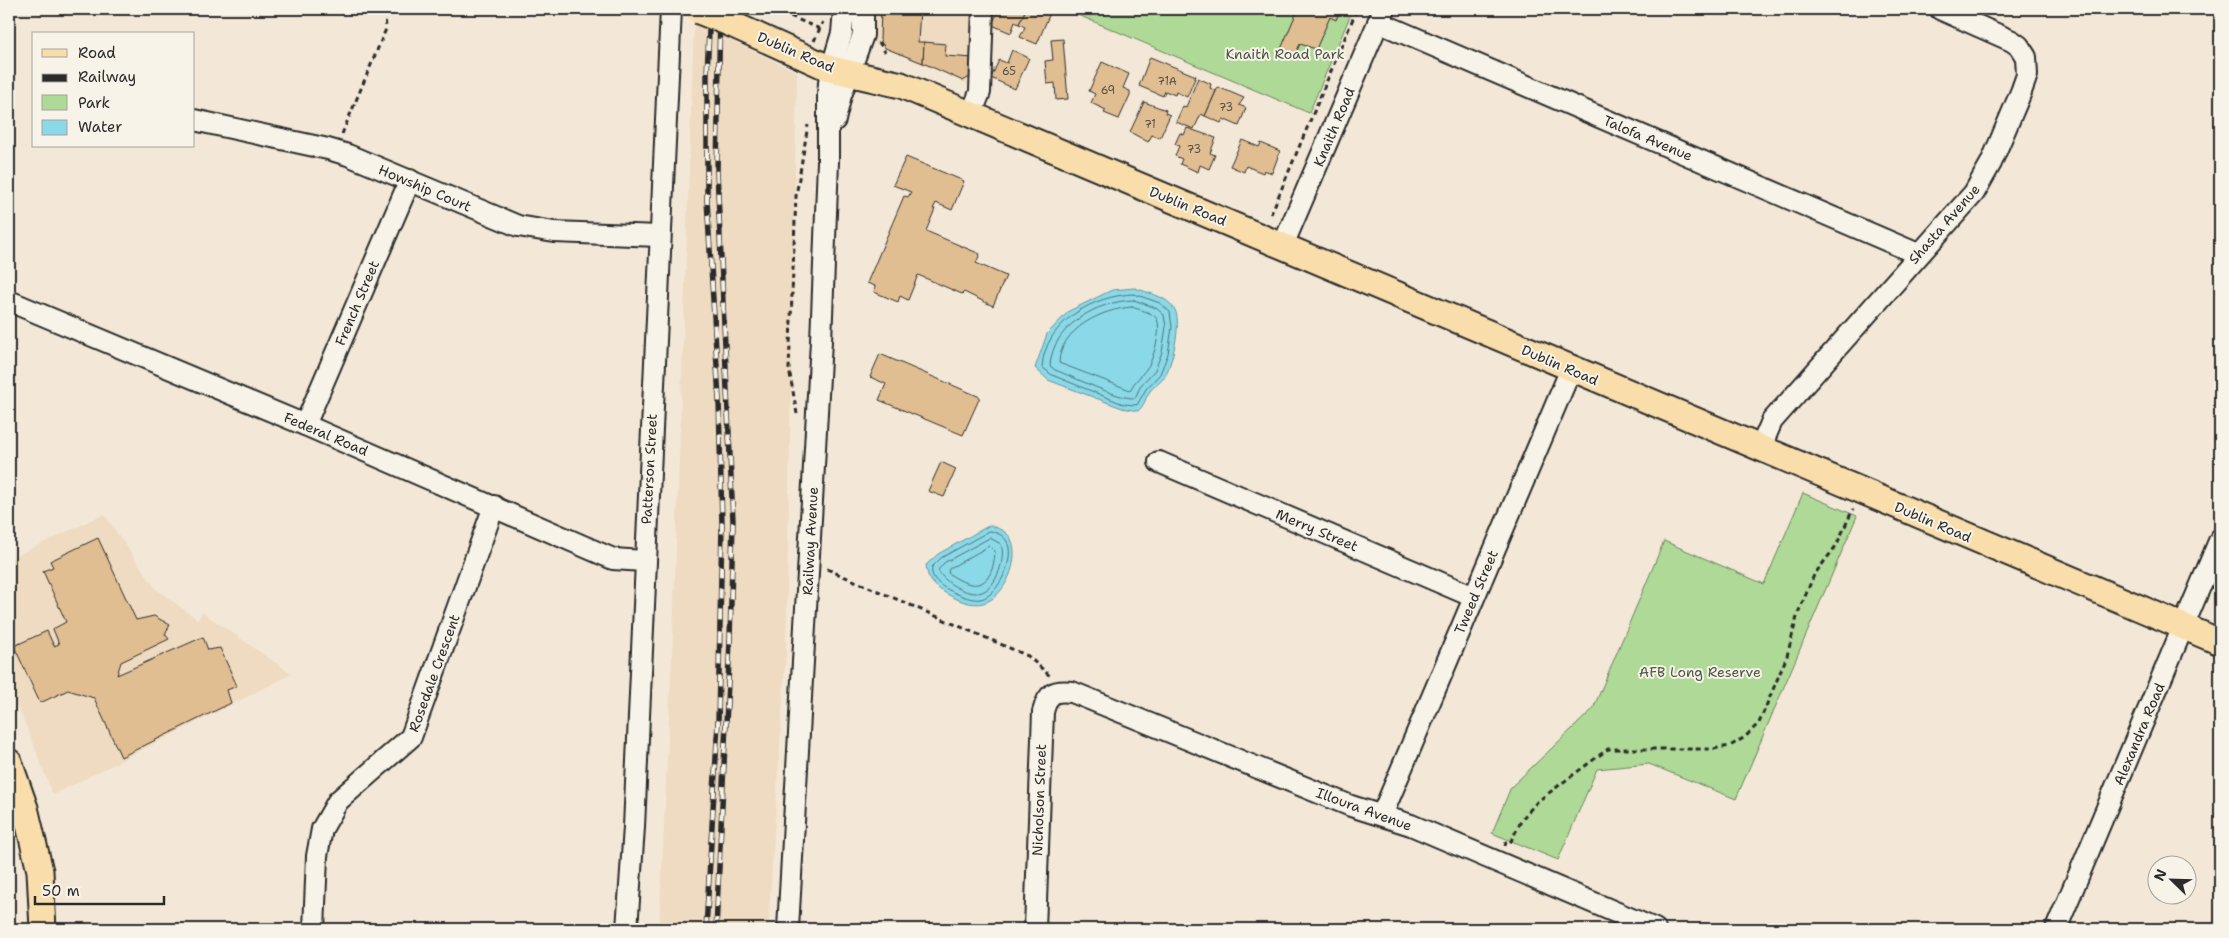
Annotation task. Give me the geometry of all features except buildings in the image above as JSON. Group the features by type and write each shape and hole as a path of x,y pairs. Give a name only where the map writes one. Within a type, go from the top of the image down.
{"main road":[{"name":"Dublin Road","path":"697,10 727,16 844,63 878,69 901,85 1283,245 1860,492 2220,642"},
{"path":"9,762 26,808 40,871 43,929"}],"street":[{"name":"Patterson Street","path":"627,929 634,827 644,562 670,9"},
{"name":"Railway Avenue","path":"788,929 821,341 828,152 839,104 844,63 842,33 844,9"},
{"name":"Railway Avenue","path":"844,63 863,34 863,9"},
{"path":"971,114 980,92 983,9"},
{"name":"Shasta Avenue","path":"1760,449 1772,421 1974,193 1991,163 2027,75 2026,57 2019,46 1972,15 1940,9"},
{"name":"Talofa Avenue","path":"1381,16 1918,254"},
{"name":"Knaith Road","path":"1283,245 1381,16"},
{"name":"Howship Court","path":"195,120 335,151 410,180 518,226 554,232 659,236"},
{"name":"French Street","path":"305,425 410,180"},
{"name":"Federal Road","path":"9,301 305,425 613,559 644,562"},
{"name":"Tweed Street","path":"1382,815 1571,369"},
{"name":"Merry Street","path":"1160,462 1474,597"},
{"name":"Rosedale Crescent","path":"314,929 317,856 322,829 338,802 411,737 494,506"},
{"name":"Alexandra Road","path":"2056,929 2220,539"},
{"name":"Nicholson Street","path":"1034,929 1043,712 1050,695 1058,691 1072,692"},
{"name":"Illoura Avenue","path":"1072,692 1351,806 1411,825 1497,862 1620,923 1655,929"}],"path":[{"path":"335,151 386,29 385,14 387,9"},
{"path":"774,9 820,29"},
{"path":"1271,214 1357,9"},
{"path":"1497,862 1506,842 1510,843 1522,819 1538,801 1608,749 1713,749 1730,746 1745,737 1759,723 1787,656 1798,613 1814,575 1839,539 1860,492"},
{"path":"827,569 1028,656 1046,673 1072,692"}],"shaded area":[{"path":"872,9 991,9 987,92 870,42"},
{"path":"694,22 797,72 786,651 768,929 659,929 673,633"},
{"path":"104,514 156,589 198,620 202,612 292,674 53,795 27,728 9,690 9,559"}],"green space":[{"name":"Knaith Road Park","path":"1064,9 1353,9 1309,113"},
{"name":"AFB Long Reserve","path":"1803,493 1857,516 1736,799 1649,764 1597,769 1558,860 1492,833 1511,787 1593,709 1664,541 1764,584"}],"water":[{"path":"1135,288 1167,301 1172,305 1177,316 1177,334 1167,372 1164,378 1150,391 1138,411 1122,408 1048,380 1035,368 1047,334 1069,311 1112,290"},
{"path":"990,525 1007,534 1014,547 1014,557 1009,577 998,594 991,600 974,604 955,598 935,586 928,575 926,565 938,554"}],"railway":[{"path":"706,929 718,723 722,525 719,399 707,200 707,74 710,9"},
{"path":"716,929 730,641 733,521 717,171 720,9"}]}
